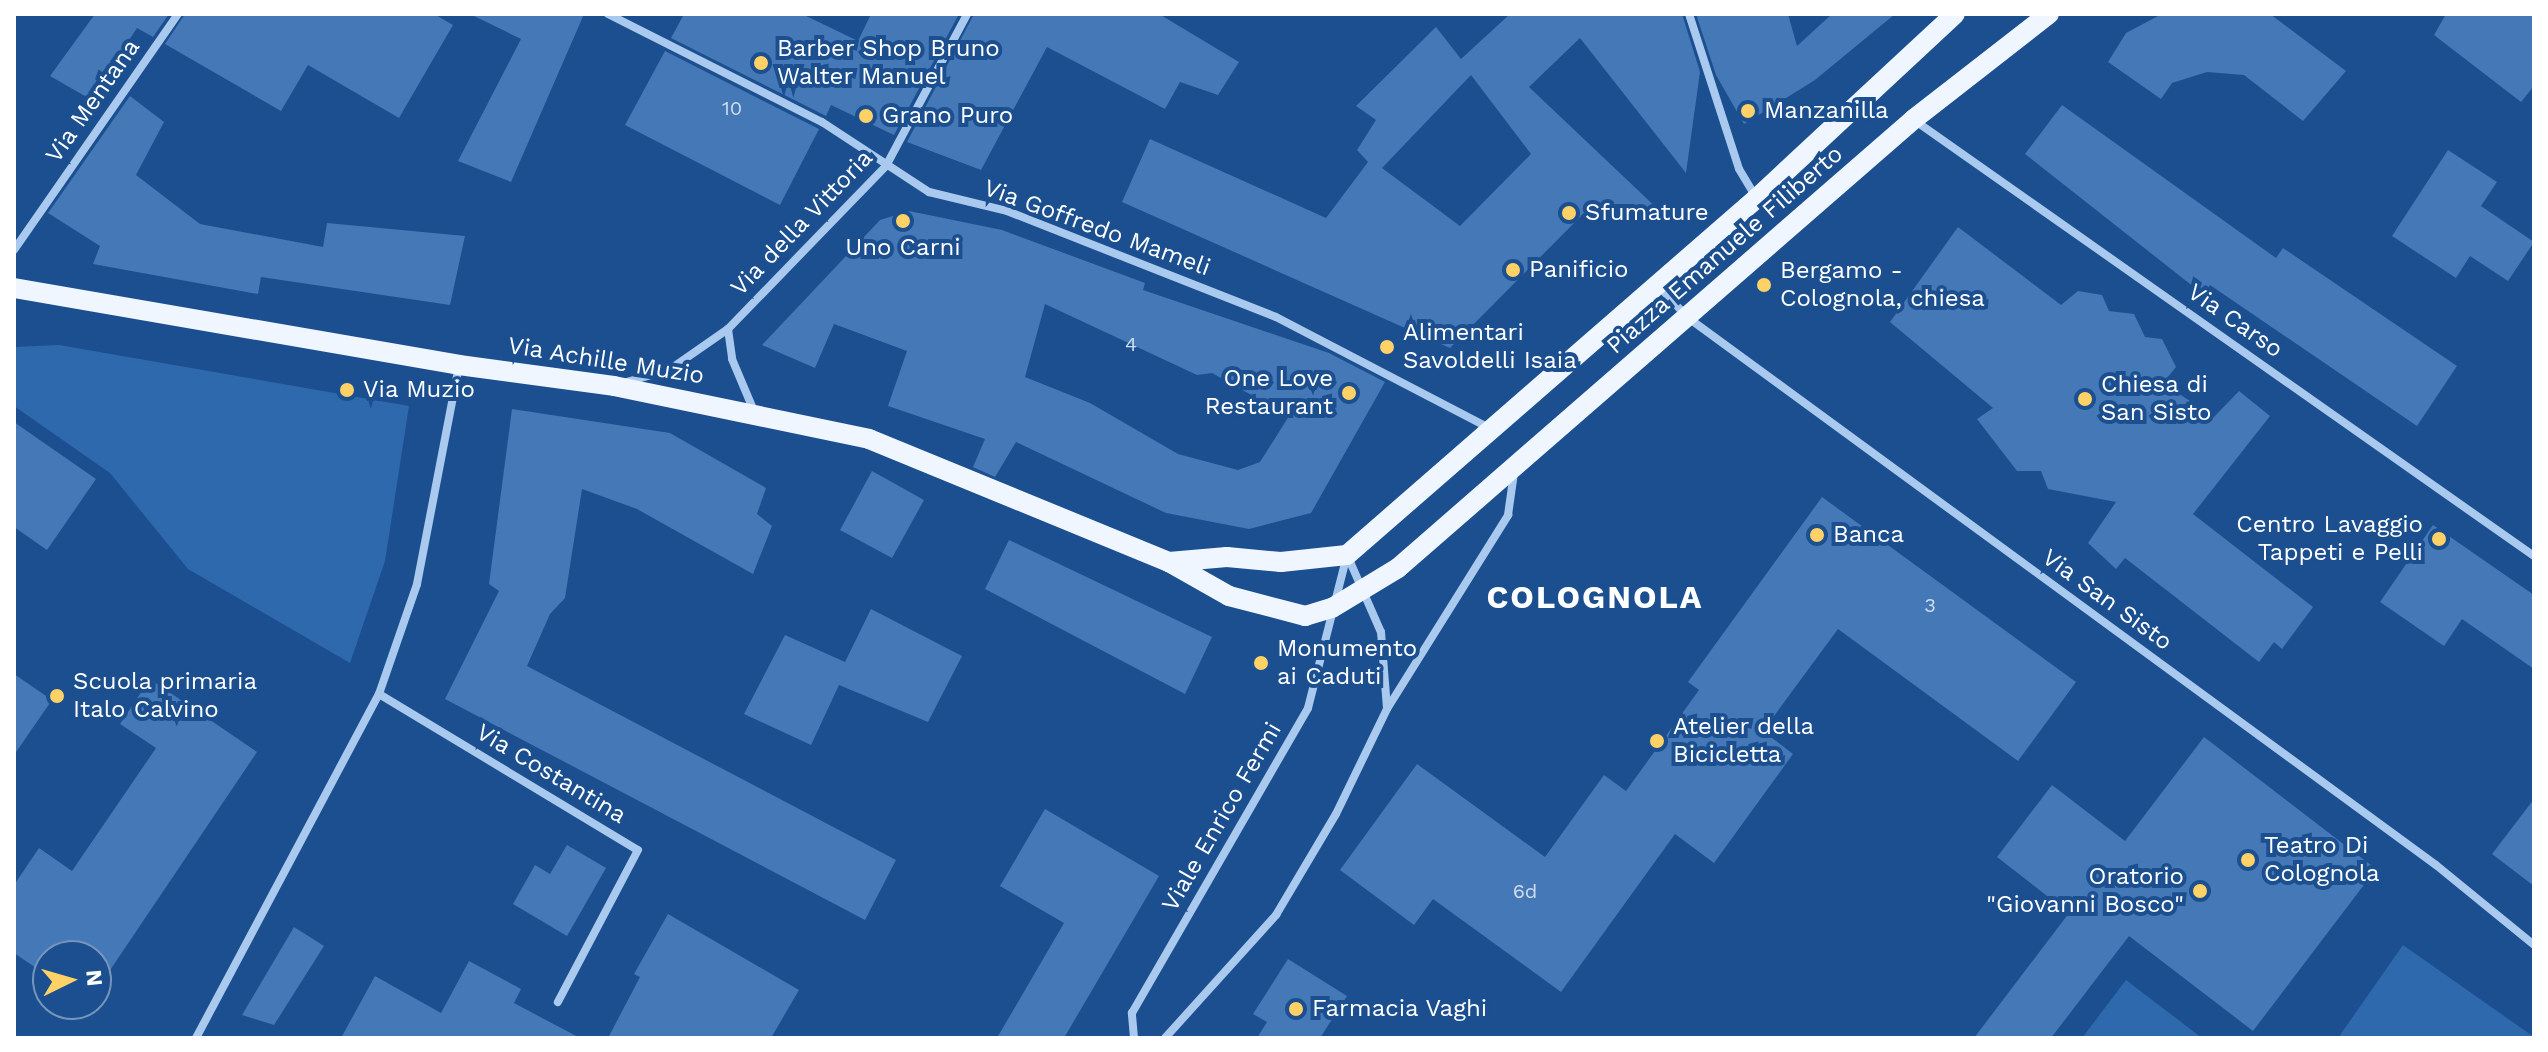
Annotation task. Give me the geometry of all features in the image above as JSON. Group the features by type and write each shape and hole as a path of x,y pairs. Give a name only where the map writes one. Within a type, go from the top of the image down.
{"main road":[{"name":"Piazza Emanuele Filiberto","path":"1347,555 1757,198 1955,14"},
{"name":"Piazza Emanuele Filiberto","path":"1332,608 1398,568 1914,119 2049,14"},
{"name":"Via Achille Muzio","path":"14,288 459,365 614,386 754,411 869,439 1169,562 1229,596 1305,616 1332,608"},
{"name":"Via Achille Muzio","path":"1169,562 1227,557 1281,562 1347,555"}],"street":[{"name":"Via Mentana","path":"14,250 178,14"},
{"name":"Via Goffredo Mameli","path":"608,14 822,122 929,192 1007,211 1276,317 1492,429"},
{"name":"Via della Vittoria","path":"614,386 669,370 728,329 886,166 967,14"},
{"path":"1689,14 1739,169 1757,198"},
{"name":"Via Carso","path":"1914,119 2534,556"},
{"name":"Via San Sisto","path":"1658,285 1687,317 2436,865 2534,945"},
{"name":"Via della Vittoria","path":"728,329 732,359 754,411"},
{"path":"196,1038 379,694 417,584 459,365"},
{"path":"1165,1038 1276,915 1336,814 1387,709 1508,515 1514,467"},
{"path":"1347,555 1381,632 1387,709"},
{"path":"1332,608 1347,555"},
{"name":"Viale Enrico Fermi","path":"1134,1038 1132,1013 1308,708 1332,608"},
{"name":"Via Costantina","path":"379,694 638,850 558,1002"}],"shaded area":[{"path":"59,345 409,406 385,561 350,663 188,569 110,473 14,406 14,347"},
{"path":"2403,945 2534,1037 2534,1038 2338,1038"},
{"path":"2126,980 2202,1038 2082,1038"}],"building":[{"path":"95,14 169,14 153,37 137,28 90,99 50,76"},
{"path":"185,14 434,14 453,25 399,118 308,65 281,111 165,44"},
{"path":"470,14 584,14 511,182 458,161 521,39"},
{"path":"684,14 802,14 858,41 871,14 959,14 894,135 831,105 826,116 671,38"},
{"path":"974,14 1159,14 1239,62 1218,95 1180,82 1165,109 1047,47 981,170 907,142"},
{"path":"1510,14 1682,14 1700,72 1686,173 1580,38 1529,87 1662,213 1591,206 1450,348 1122,202 1150,139 1326,218 1368,162 1357,150 1376,120 1356,106 1436,27 1461,59","holes":["1471,75 1531,154 1460,226 1382,168"]},
{"path":"1696,14 1788,14 1797,46 1832,14 1895,14 1815,80 1744,124 1716,75"},
{"path":"2270,14 2346,71 2303,121 2244,75 2207,72 2172,83 2161,99 2108,62 2126,33 2158,16"},
{"path":"2446,14 2534,14 2534,86 2521,102 2434,35"},
{"path":"665,51 819,129 780,205 625,125"},
{"path":"130,96 164,122 136,175 200,224 323,247 327,223 465,236 450,305 261,277 258,294 93,264 100,246 48,213"},
{"path":"2062,105 2276,258 2283,248 2457,366 2417,426 2210,285 2204,295 2025,154"},
{"path":"2448,150 2497,182 2481,206 2534,242 2508,281 2470,256 2456,278 2392,236"},
{"path":"909,211 1002,230 1145,283 1143,290 1329,353 1385,382 1311,513 1249,529 1166,513 1016,442 995,477 973,467 985,439 888,406 907,351 834,324 815,368 762,345 880,220","holes":["1045,304 1197,375 1212,373 1289,416 1260,462 1238,470 1178,454 1090,403 1025,377"]},
{"name":"Chiesa di San Sisto","path":"1958,227 2061,305 2078,291 2102,295 2109,311 2134,314 2145,337 2162,339 2176,367 2163,383 2214,417 2239,391 2270,416 2193,514 2313,607 2282,649 2274,642 2259,662 2125,558 2116,569 2088,543 2116,502 2048,489 2041,471 2017,471 1977,419 1993,408 1890,322"},
{"path":"512,409 670,433 766,488 757,514 772,526 753,574 637,509 582,489 565,598 550,614 527,666 896,860 865,920 445,699 499,591 489,584"},
{"path":"14,422 96,479 47,550 14,527"},
{"path":"872,471 924,500 892,558 840,530"},
{"path":"1822,497 2076,682 2018,761 1838,629 1763,731 1793,754 1714,863 1675,834 1561,992 1433,899 1414,925 1340,870 1417,764 1545,857 1604,775 1626,791 1699,690 1688,682"},
{"path":"2433,525 2534,595 2534,669 2462,619 2444,646 2380,602"},
{"path":"1009,540 1212,637 1185,694 985,589"},
{"path":"871,609 962,656 928,722 839,685 811,745 744,714 785,635 845,662"},
{"path":"14,674 52,700 14,755"},
{"path":"150,679 257,752 112,967 112,940 32,940 32,965 14,953 14,885 39,848 72,871 156,748 120,724"},
{"name":"Oratorio \"Giovanni Bosco\"","path":"2204,737 2376,869 2253,1031 2129,936 2051,1038 1974,1038 2069,913 1997,857 2052,785 2125,841"},
{"path":"2534,799 2534,886 2492,854"},
{"path":"1045,809 1159,876 1064,1038 997,1038 1064,923 1000,886"},
{"path":"567,845 606,868 567,936 513,904 535,865 550,874"},
{"path":"668,914 799,990 771,1038 608,1038 640,977 634,974"},
{"path":"294,927 324,946 274,1025 242,1015"},
{"path":"1288,959 1347,996 1320,1038 1257,1038 1267,1022 1253,1014"},
{"path":"469,961 521,989 514,1003 580,1038 341,1038 375,976 441,1013"}],"place":[{"name":"Barber Shop Bruno Walter Manuel","path":"761,63"},
{"name":"Manzanilla","path":"1748,111"},
{"name":"Grano Puro","path":"866,116"},
{"name":"Sfumature","path":"1569,213"},
{"name":"Uno Carni","path":"903,221"},
{"name":"Panificio","path":"1513,270"},
{"name":"Bergamo - Colognola, chiesa","path":"1764,285"},
{"name":"Alimentari Savoldelli Isaia","path":"1387,347"},
{"name":"Via Muzio","path":"347,390"},
{"name":"One Love Restaurant","path":"1349,393"},
{"name":"Chiesa di San Sisto","path":"2085,399"},
{"name":"Banca","path":"1817,535"},
{"name":"Centro Lavaggio Tappeti e Pelli","path":"2439,539"},
{"name":"Monumento ai Caduti","path":"1261,663"},
{"name":"Scuola primaria Italo Calvino","path":"57,696"},
{"name":"Atelier della Bicicletta","path":"1657,741"},
{"name":"Teatro Di Colognola","path":"2248,860"},
{"name":"Oratorio \"Giovanni Bosco\"","path":"2200,891"},
{"name":"Farmacia Vaghi","path":"1296,1009"}],"district":[{"name":"COLOGNOLA","path":"1595,597"}]}
